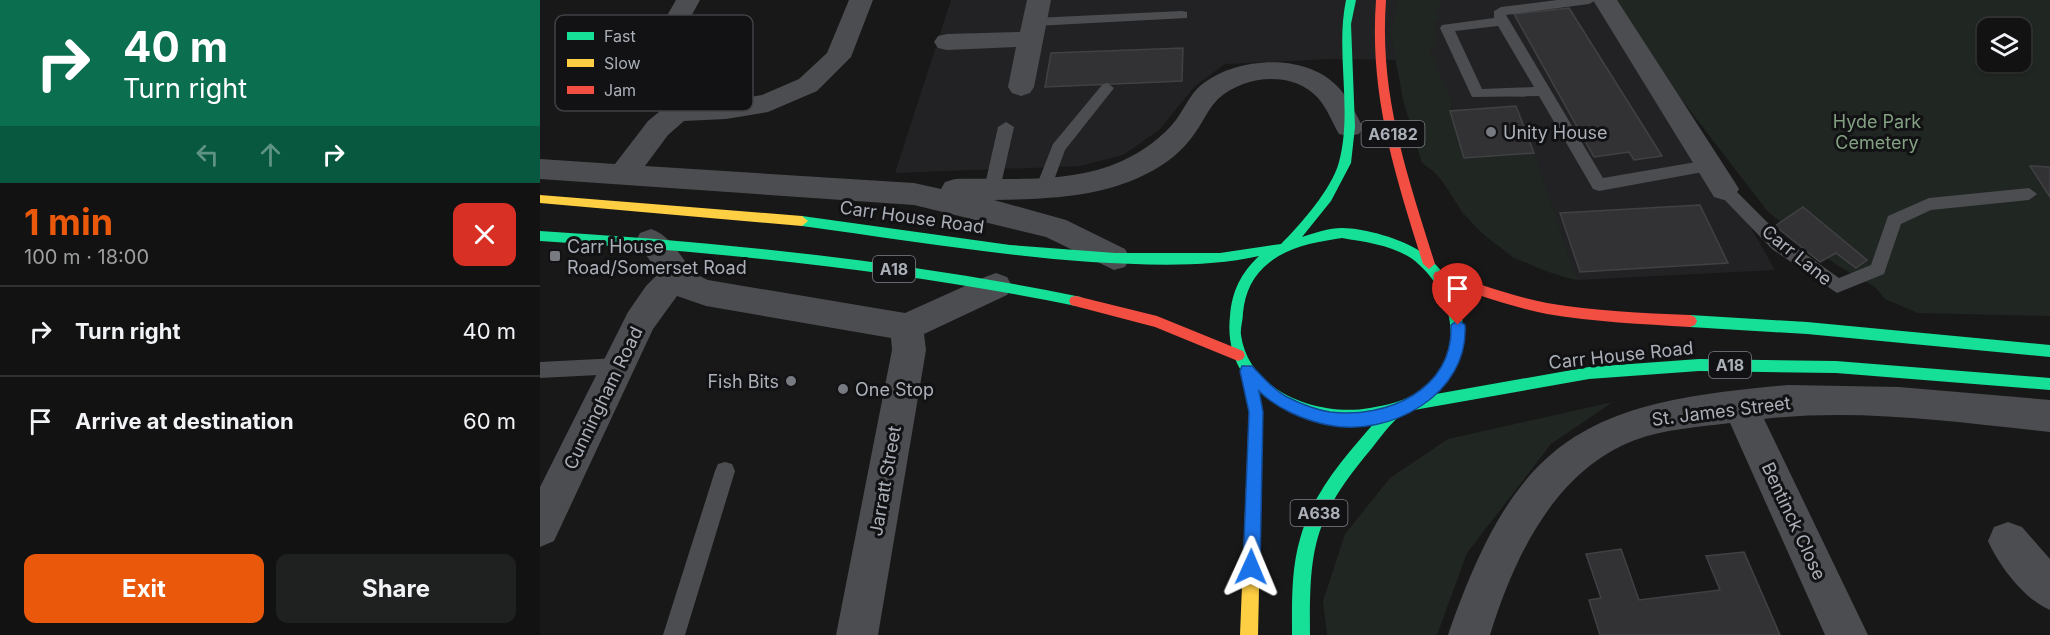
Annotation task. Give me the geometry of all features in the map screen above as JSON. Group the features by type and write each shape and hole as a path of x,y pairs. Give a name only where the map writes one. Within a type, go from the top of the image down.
{"highway":[{"name":"A6182","path":"1283,246 1332,188 1345,164 1349,127 1346,36 1351,0"},
{"name":"A6182","path":"1381,0 1378,45 1382,78 1402,176 1429,264"},
{"name":"Carr House Road","path":"540,199 770,216 1029,252 1114,258 1221,258 1283,246"},
{"path":"1247,371 1279,400 1328,418 1365,419 1392,413 1413,404 1435,387 1446,374 1459,342 1457,309 1440,276 1429,264 1404,248 1380,239 1341,233 1309,236 1283,246 1256,265 1239,289 1231,328 1238,355 1247,371 1256,412 1249,635"},
{"name":"A18","path":"540,236 651,241 781,254 996,286 1092,304 1144,318 1238,355"},
{"name":"Carr House Road","path":"1440,276 1504,298 1546,308 1607,316 1807,328 2050,351"},
{"name":"Carr House Road","path":"1413,404 1589,373 1699,365 1836,367 2050,384"},
{"name":"A638","path":"1301,635 1301,612 1311,527 1349,464 1392,413"}],"street":[{"path":"680,15 688,0"},
{"path":"753,106 768,103 795,93 808,85 837,57 861,0"},
{"name":"Carr Lane","path":"1605,0 1724,189"},
{"path":"947,42 1035,20 1021,87"},
{"path":"540,169 914,194 1077,183 1134,169 1183,131 1209,92 1227,81 1248,74 1288,72 1311,80 1326,89 1349,127"},
{"path":"623,174 658,128 677,112 702,111"},
{"path":"1049,226 1047,210 1052,199 1077,183"},
{"path":"914,194 1049,226 1114,258"},
{"path":"651,241 687,286 706,293 907,327 996,286"},
{"name":"Cunningham Road","path":"540,528 618,366 657,295 677,275"},
{"name":"Jarratt Street","path":"857,635 909,350 907,327"},
{"name":"St. James Street","path":"1469,635 1489,574 1512,531 1537,495 1574,458 1617,430 1656,416 1806,400 1862,401 2050,416"},
{"name":"Bentinck Close","path":"1740,406 1847,635"},
{"path":"2008,541 2050,590"}],"lane":[{"path":"1589,0 1509,5 1501,11 1502,21 1599,185 1708,166"},
{"path":"1035,20 1182,15"},
{"path":"1502,21 1447,28 1477,94 1542,91"},
{"path":"1044,187 1058,148 1107,88"},
{"path":"992,189 1006,127"},
{"name":"Carr Lane","path":"1724,189 1778,244 1837,286 1878,269 1894,220 1929,204 2029,194"},
{"path":"540,370 618,366"},
{"path":"674,635 725,471"}],"shaded area":[{"path":"951,0 1605,0 1715,165 1775,270 1578,280 1513,258 1463,214 1439,175 1422,163 1403,100 1396,60 1331,59 1225,64 1195,86 1159,130 1123,155 1080,166 895,173"}],"green space":[{"path":"1398,0 1438,0 1442,9 1436,11 1440,19 1435,19 1436,45 1429,48 1452,102 1450,111 1464,157 1534,153 1577,280 1529,264 1486,237 1463,212 1441,179 1422,163 1403,99 1391,35"},
{"name":"Hyde Park Cemetery","path":"1605,0 2050,0 2050,316 1918,313 1885,299 1875,287 1835,264 1768,212"},
{"path":"1613,402 1551,444 1467,553 1437,635 1327,635 1323,601 1345,534 1390,478 1448,439"}],"building":[{"path":"1569,8 1662,156 1634,160 1629,152 1594,157 1514,14"},
{"path":"1183,48 1182,81 1045,87 1051,53"},
{"name":"Unity House","path":"1516,106 1534,153 1464,158 1450,111"},
{"path":"2030,166 2050,167 2050,197"},
{"path":"1700,205 1728,263 1580,272 1560,213"},
{"path":"1803,207 1867,260 1856,268 1836,253 1820,262 1775,226"},
{"path":"1621,549 1639,600 1720,590 1706,556 1744,552 1780,635 1600,635 1589,600 1601,598 1586,554"}],"traffic: fast":[{"path":"1289,243 1327,198 1345,163 1349,127 1346,24 1351,0"},
{"path":"802,221 1010,250 1115,258 1220,258 1278,248"},
{"path":"1342,233 1390,243 1416,255 1432,269 1445,286 1453,305 1457,325 1456,346 1450,365 1439,382 1422,397 1392,411 1359,417 1324,415 1292,405 1264,388 1244,365 1234,335 1238,299 1254,269 1279,250 1293,244 1342,233"},
{"path":"540,236 675,245 876,266 1076,301"},
{"path":"1690,321 1807,328 2050,351"},
{"path":"1414,404 1589,373 1699,365 1836,367 2050,384"},
{"path":"1301,635 1303,565 1312,525 1337,480 1392,413"}],"traffic: slow":[{"path":"540,199 802,221"},
{"path":"1247,371 1256,412 1249,635"}],"traffic: jam":[{"path":"1381,0 1380,67 1384,100 1399,167 1429,264"},
{"path":"1440,276 1519,302 1546,308 1600,315 1690,321"},
{"path":"1076,301 1157,322 1238,355"}],"place":[{"name":"Unity House","path":"1491,132"},
{"name":"Carr House Road/Somerset Road","path":"555,256"},
{"name":"Fish Bits","path":"791,381"},
{"name":"One Stop","path":"843,389"}],"route":[{"path":"1251,567 1256,412 1247,371 1279,400 1328,418 1365,419 1392,413 1413,404 1435,387 1446,374 1459,342 1458,325"}]}
